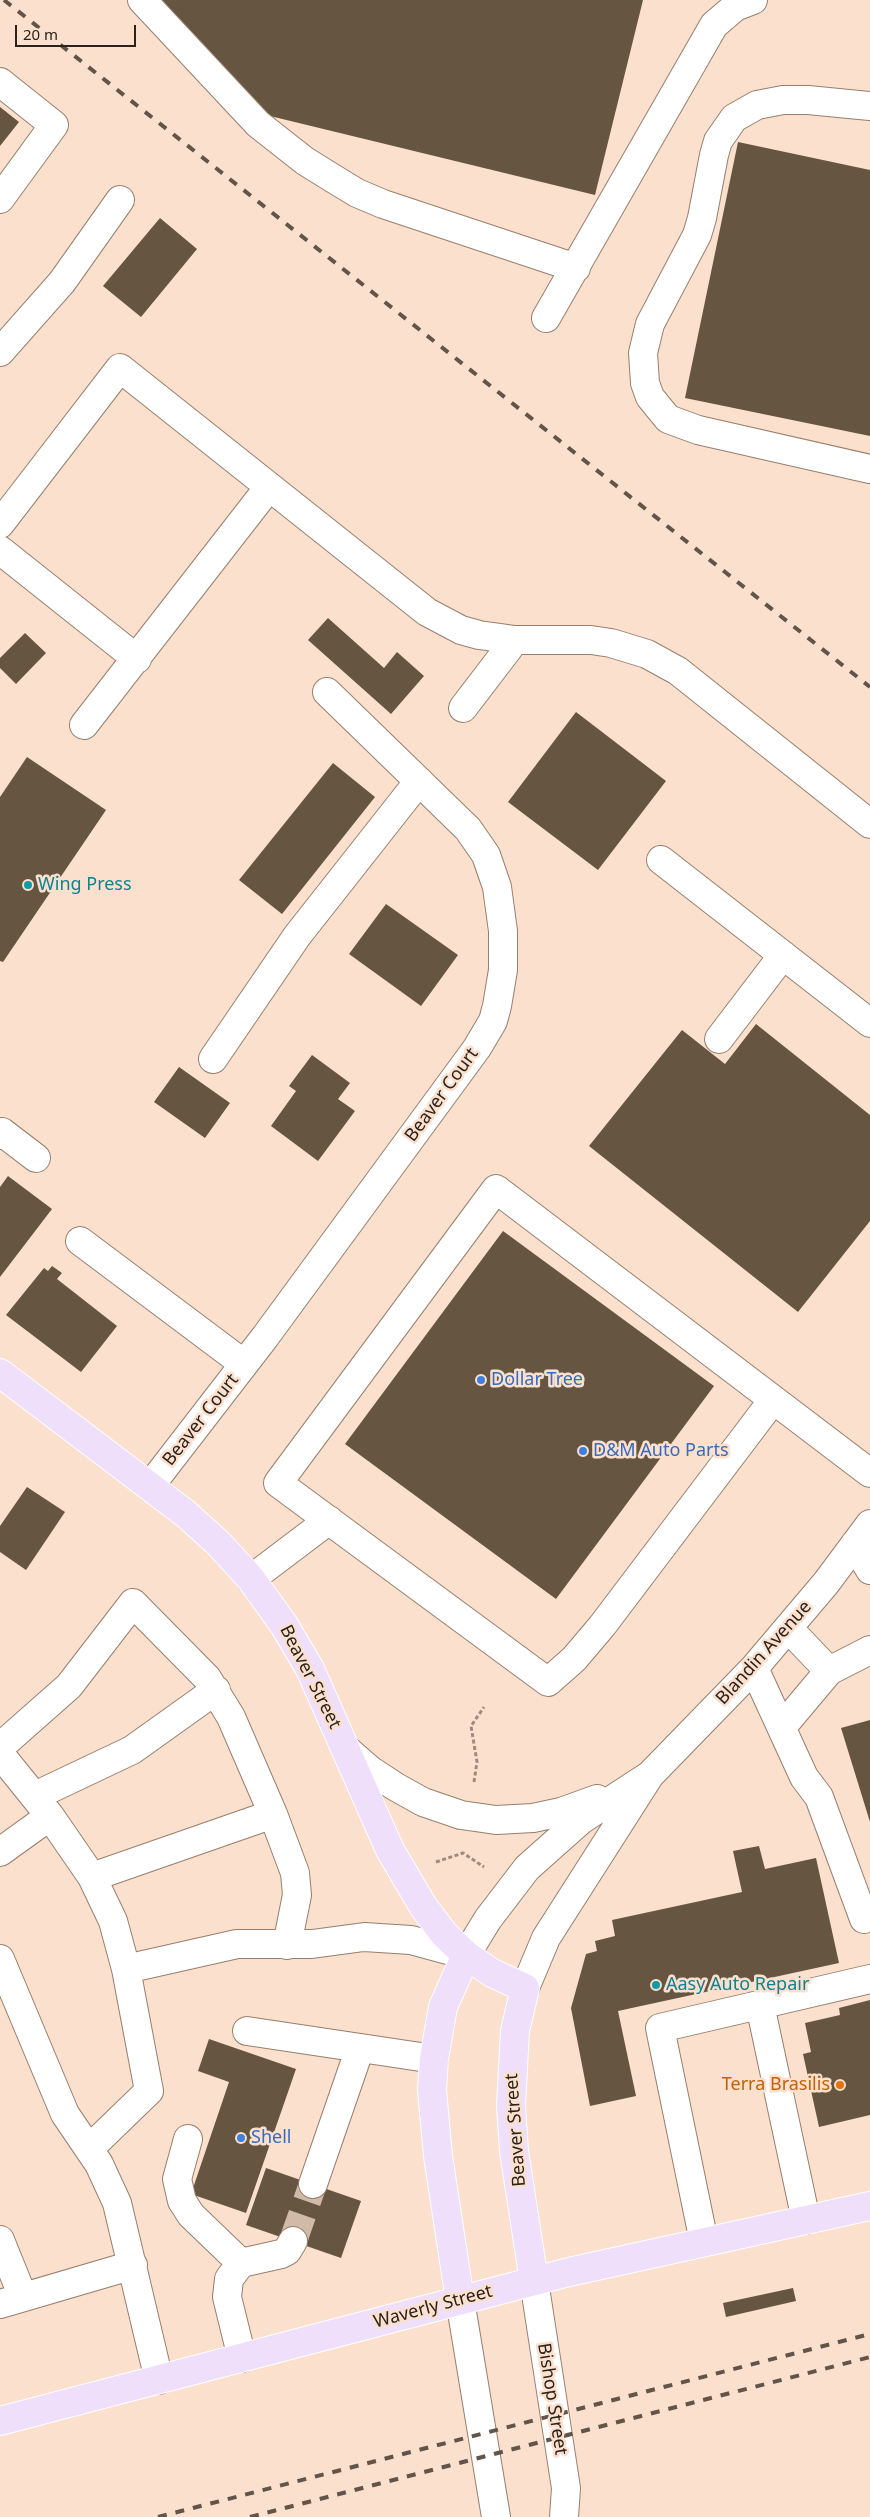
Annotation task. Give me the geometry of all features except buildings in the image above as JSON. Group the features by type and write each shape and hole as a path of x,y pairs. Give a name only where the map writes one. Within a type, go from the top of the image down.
{"main road":[{"name":"Beaver Street","path":"0,1373 203,1528 251,1579 284,1625 310,1669 390,1850 412,1889 444,1934 466,1955 492,1973 525,1988 515,2031 511,2106 514,2151 534,2280"},
{"path":"460,2300 438,2156 432,2090 434,2059 443,2007 466,1955"},
{"name":"Waverly Street","path":"0,2421 534,2280 870,2206"}],"street":[{"path":"142,0 258,124 305,160 334,179 357,193 383,204 576,268"},
{"path":"546,318 714,25 735,7 753,0"},
{"path":"0,82 54,125 0,199"},
{"path":"870,106 808,100 783,100 757,105 734,118 718,141 697,235 650,324 643,353 645,383 650,397 668,419 698,430 870,469"},
{"path":"0,352 62,282 120,200"},
{"path":"0,524 120,368 427,612 462,630 514,640 566,639 604,642 647,654 678,671 870,824"},
{"path":"84,725 269,487"},
{"path":"0,550 137,659"},
{"path":"463,708 514,640"},
{"name":"Beaver Court","path":"150,1486 244,1364 477,1048 493,1021 500,989 504,950 501,909 492,869 486,855 468,829 327,692"},
{"path":"213,1059 306,924 419,781"},
{"path":"660,860 870,1023"},
{"path":"719,1039 784,955"},
{"path":"0,1135 2,1132 36,1158"},
{"path":"773,1400 602,1626 574,1659 548,1682 278,1483 496,1189 870,1473"},
{"path":"80,1241 244,1364"},
{"path":"251,1579 329,1520"},
{"path":"862,1534 870,1570"},
{"name":"Blandin Avenue","path":"525,1988 550,1931 650,1775 754,1668 862,1534"},
{"path":"0,1747 69,1686 133,1603 195,1664 216,1690 231,1717 273,1814 297,1880 297,1895 287,1945"},
{"path":"788,1628 829,1671"},
{"path":"782,1727 829,1671 870,1650"},
{"path":"754,1668 804,1777 820,1797 864,1919"},
{"path":"0,1852 43,1806 132,1750 216,1690"},
{"path":"346,1749 382,1779 423,1802 460,1815 496,1820 533,1818 561,1812 593,1801 650,1775"},
{"path":"0,1754 43,1806 92,1877 112,1921 126,1969 150,2091 89,2149"},
{"name":"Blandin Avenue","path":"466,1955 488,1919 526,1868 581,1820 650,1775"},
{"path":"92,1877 273,1814"},
{"path":"126,1969 237,1944 312,1944 378,1936 421,1942 466,1955"},
{"path":"0,1958 65,2114 106,2177 117,2203 159,2380"},
{"path":"704,2242 660,2028 870,1980"},
{"path":"760,2005 806,2220"},
{"path":"247,2031 434,2059"},
{"path":"313,2184 360,2048"},
{"path":"188,2139 177,2179 179,2194 191,2215 241,2263"},
{"path":"0,2240 12,2300 133,2264"},
{"path":"242,2358 227,2297 229,2279 241,2263 281,2254 287,2251 294,2241"},
{"name":"Bishop Street","path":"534,2280 566,2488 564,2517"},
{"path":"460,2300 496,2517"},
{"path":"566,2488 582,2517"}],"path":[{"path":"474,1786 477,1762 471,1726 484,1707"},
{"path":"436,1862 463,1853 488,1869"}],"tunnel":[{"path":"293,2241 313,2184"}],"railway":[{"path":"4,0 870,687"},
{"path":"158,2517 870,2334"},
{"path":"250,2517 870,2357"}],"place":[{"name":"Wing Press","path":"28,885"},
{"name":"Dollar Tree","path":"481,1380"},
{"name":"D&M Auto Parts","path":"583,1451"},
{"name":"Aasy Auto Repair","path":"656,1985"},
{"name":"Terra Brasilis","path":"840,2085"},
{"name":"Shell","path":"241,2138"}]}
